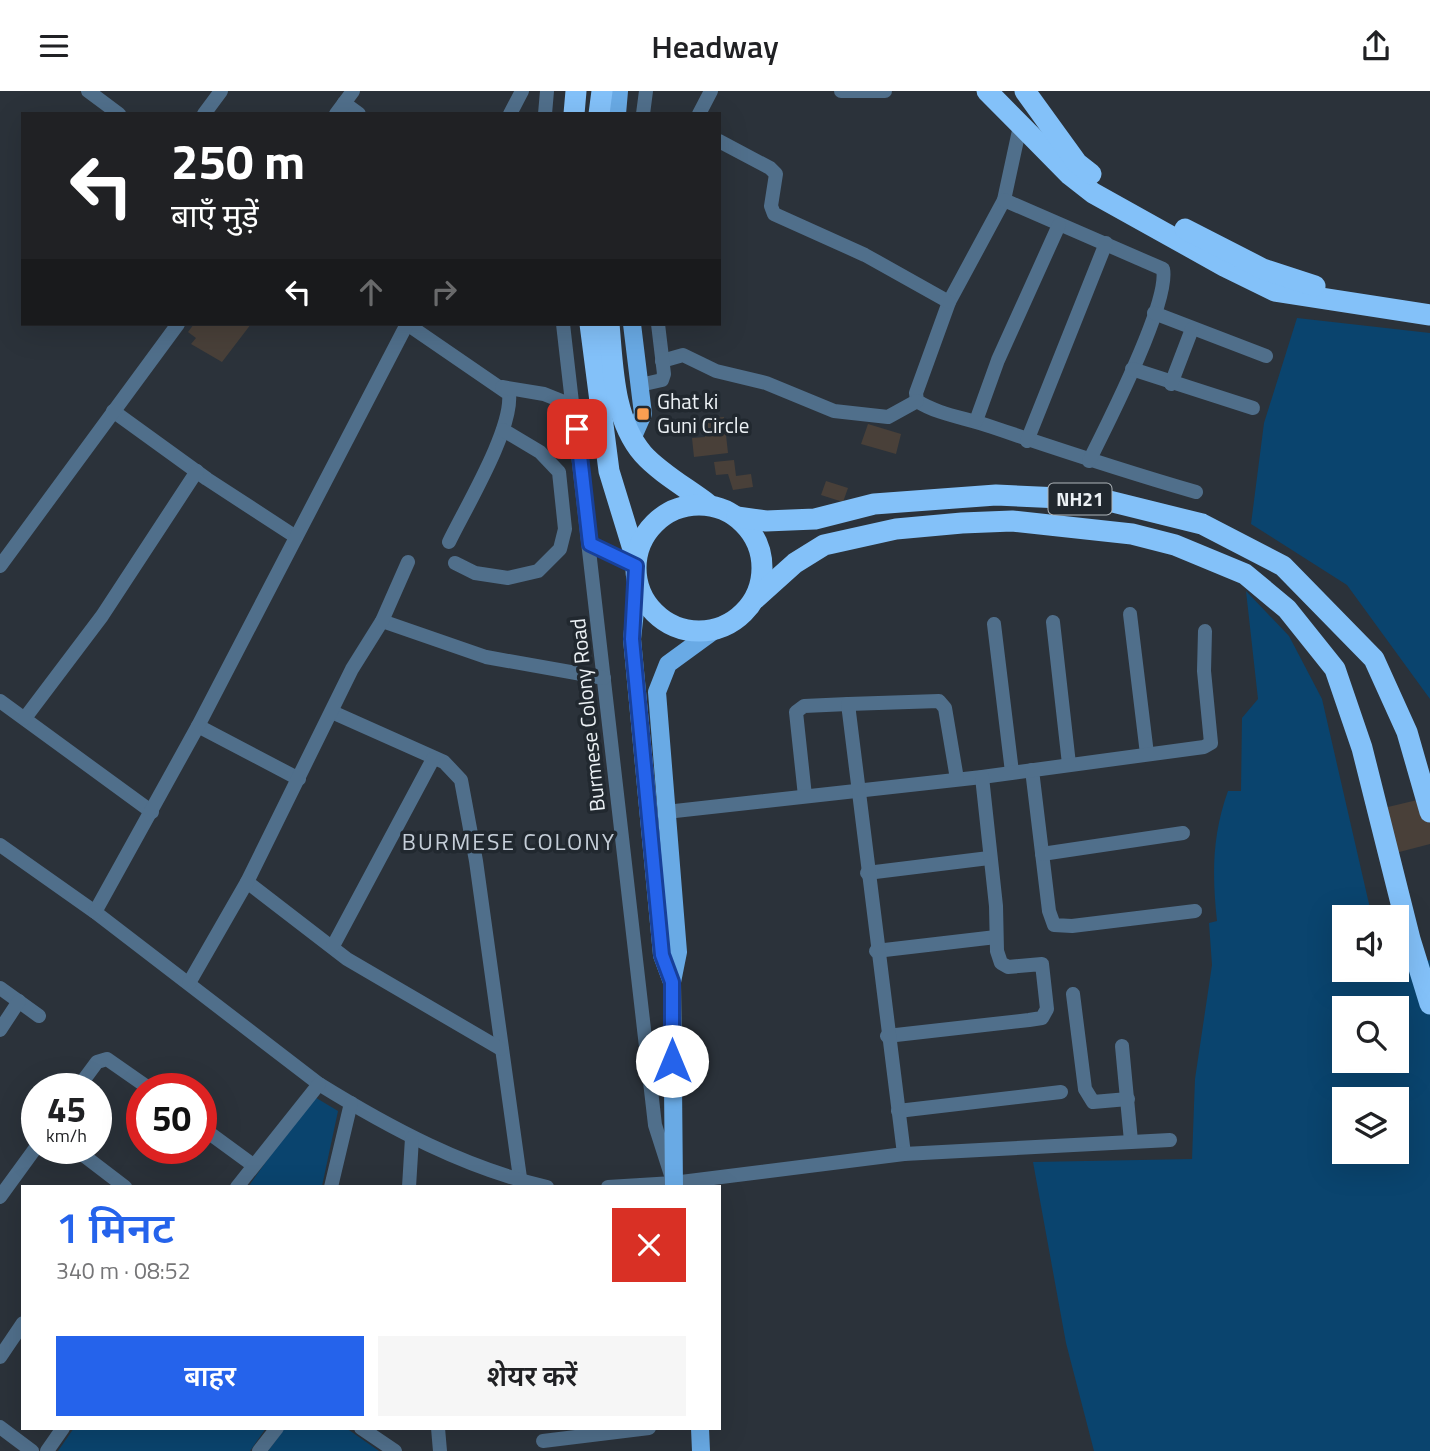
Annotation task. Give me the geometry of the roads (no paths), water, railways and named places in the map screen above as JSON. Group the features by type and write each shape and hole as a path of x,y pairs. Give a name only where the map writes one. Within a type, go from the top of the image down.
{"highway":[{"path":"574,112 576,91"},
{"path":"599,112 602,91"},
{"path":"1025,91 1058,151 1093,193 1275,291 1430,315"},
{"path":"1000,95 1020,126 1077,163 1108,188 1262,269 1315,286 1430,302"},
{"path":"590,326 609,471 647,607 667,624 689,631 716,629"},
{"path":"609,326 621,409 632,439 645,456 708,504"},
{"name":"NH21","path":"737,517 766,521 815,519 874,504 996,495 1105,500 1202,524 1283,566 1374,659 1407,732 1430,812"},
{"path":"637,569 644,535 661,517 683,507 708,504"},
{"name":"NH21","path":"708,504 737,517 750,528 761,551 763,576 755,599"},
{"name":"NH21","path":"716,629 738,618 795,563 824,545 896,529 1012,521 1132,534 1195,553 1245,574 1287,609 1335,669 1362,748 1410,939 1430,1004"}],"main road":[{"path":"617,112 619,91"},
{"path":"632,326 643,414 632,439"},
{"path":"637,569 632,639 635,675 662,955 672,982"},
{"path":"673,1185 672,982 678,952 657,692 660,678 668,664 716,629"},
{"path":"700,1430 701,1451"}],"street":[{"path":"88,91 116,112"},
{"path":"205,112 221,91"},
{"path":"511,112 522,91"},
{"path":"545,112 547,91"},
{"path":"643,112 646,91"},
{"path":"700,112 711,91"},
{"path":"841,91 884,91"},
{"path":"917,401 916,393 949,302 1004,200 1020,126"},
{"path":"721,142 770,168 776,174 771,206 774,214 864,255 949,302"},
{"path":"1004,200 1163,269 1165,285 1132,369 1089,461"},
{"path":"976,421 998,360 1059,225"},
{"path":"1027,441 1063,346 1107,243"},
{"path":"1154,313 1266,356"},
{"path":"0,566 177,326"},
{"path":"95,912 198,726 406,326"},
{"path":"410,326 509,394 511,409 503,430 449,542"},
{"name":"Burmese Colony Road","path":"563,326 655,1125 673,1185"},
{"path":"640,385 662,380 658,326"},
{"path":"1171,384 1192,329"},
{"path":"662,361 683,355 716,371 766,383 834,411 888,417 917,401"},
{"path":"1132,369 1171,384 1253,408"},
{"path":"500,386 544,394 574,406"},
{"path":"917,401 930,409 976,421 1027,441 1196,492"},
{"path":"113,411 296,537"},
{"path":"455,563 475,573 508,578 538,571 560,549 565,529 558,473 540,452 503,430"},
{"path":"25,718 102,616 197,471"},
{"path":"590,544 637,569"},
{"path":"189,983 247,882 352,669 382,621 408,562"},
{"path":"1130,614 1147,754"},
{"path":"382,621 486,657 604,678"},
{"path":"1053,622 1069,764"},
{"path":"994,624 1012,772"},
{"path":"666,812 982,777 1204,747 1211,743 1204,671 1205,631"},
{"path":"0,701 152,812"},
{"path":"805,796 796,712 804,706 939,701 945,708 957,779"},
{"path":"848,704 876,951 904,1154"},
{"path":"332,712 453,768 461,780 476,861 520,1178"},
{"path":"198,726 299,779"},
{"path":"333,946 433,759"},
{"path":"1032,770 1049,911 1054,925 1072,926 1195,911"},
{"path":"887,1036 1042,1018 1047,1009 1042,964 1008,967 1001,963 996,937 996,906 982,777"},
{"path":"1042,853 1183,833"},
{"path":"0,845 95,912 319,1084 412,1137 541,1185"},
{"path":"867,873 989,858"},
{"path":"247,882 333,946 410,998 501,1049"},
{"path":"876,951 996,937"},
{"path":"0,988 39,1016"},
{"path":"1073,995 1085,1089 1093,1102 1128,1099"},
{"path":"0,1030 19,1001"},
{"path":"1122,1046 1131,1141"},
{"path":"89,1073 97,1062 107,1059 127,1073"},
{"path":"238,1185 319,1084"},
{"path":"898,1111 1062,1092"},
{"path":"331,1185 351,1104"},
{"path":"409,1185 412,1137"},
{"path":"217,1139 253,1165"},
{"path":"673,1185 904,1154 1170,1140"},
{"path":"0,1197 24,1164"},
{"path":"95,1164 122,1185"},
{"path":"0,1357 21,1327"},
{"path":"0,1427 32,1451"},
{"path":"47,1451 62,1430"},
{"path":"259,1451 275,1430"},
{"path":"364,1430 396,1451"},
{"path":"438,1430 440,1451"},
{"path":"542,1440 597,1431"}],"place":[{"name":"Ghat ki Guni Circle","path":"643,414"}],"district":[{"name":"BURMESE COLONY","path":"509,842"}]}
